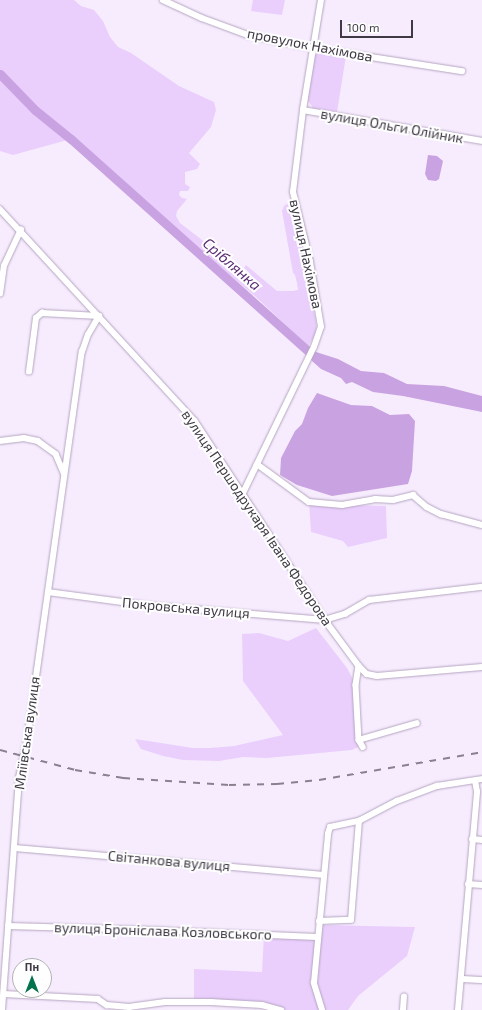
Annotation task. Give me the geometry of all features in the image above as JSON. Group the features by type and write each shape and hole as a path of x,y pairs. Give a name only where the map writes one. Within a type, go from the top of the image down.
{"street":[{"name":"провулок Нахімова","path":"163,0 202,18 248,35 313,48 462,72"},
{"name":"вулиця Нахімова","path":"243,493 306,360 314,347 321,327 310,262 293,192 303,110 321,0"},
{"name":"вулиця Ольги Олійник","path":"303,110 482,141"},
{"name":"вулиця Першодрукаря Івана Федорова","path":"0,209 21,230 195,421 325,620 359,666 367,674 377,676 482,667"},
{"path":"0,294 4,266 21,230"},
{"path":"29,372 36,318 42,313 99,316 88,335 82,352 65,474"},
{"path":"0,441 24,438 38,441 56,454 65,474"},
{"path":"257,464 309,502 342,505 374,499 393,500 413,495 427,507 441,514 482,525"},
{"name":"Мліївська вулиця","path":"2,1010 19,778 27,741 65,474"},
{"path":"325,620 345,614 369,600 482,587"},
{"name":"Покровська вулиця","path":"48,592 144,605 325,620"},
{"path":"359,666 356,685 359,740 363,747"},
{"path":"359,740 417,723"},
{"path":"322,1010 314,983 317,937 330,827 359,821 397,801 437,786 482,779"},
{"path":"458,1010 477,792 475,781"},
{"path":"319,921 351,920 359,821"},
{"path":"472,839 482,840"},
{"name":"Світанкова вулиця","path":"15,848 324,875"},
{"path":"468,884 482,885"},
{"name":"вулиця Броніслава Козловського","path":"8,926 317,937"},
{"path":"461,979 482,980"},
{"path":"4,994 98,999 107,1005 129,1007 165,1002 211,1002 262,1005 281,1010"},
{"path":"403,1010 404,997"}],"shaded area":[{"path":"0,0 74,0 81,6 94,10 103,21 110,37 118,47 131,53 179,86 214,102 216,110 211,127 189,153 200,164 197,169 185,172 185,184 190,187 188,191 180,191 179,195 182,198 187,199 177,211 176,216 180,223 206,243 211,251 228,262 240,275 248,276 250,273 244,268 246,265 277,291 293,291 298,290 295,275 293,273 282,211 284,206 287,204 293,209 316,322 316,334 308,346 256,297 137,198 71,139 13,155 0,151"},
{"path":"253,0 285,0 282,15 251,11"},
{"path":"315,51 346,56 337,112 313,108 307,99"},
{"path":"428,155 437,156 443,161 439,179 436,181 428,180 425,174"},
{"path":"316,352 338,359 361,371 384,373 407,384 444,386 482,396 482,412 403,396 373,392 352,382 346,384 341,378 321,369 312,361"},
{"path":"317,393 351,405 372,406 390,415 409,414 415,421 412,471 408,484 332,496 297,485 280,475 281,458 295,431 302,424 308,408"},
{"path":"309,502 342,505 386,506 387,538 348,547 343,541 311,532"},
{"path":"316,628 347,668 356,685 358,747 352,750 267,758 243,757 219,761 183,760 141,749 135,739 193,748 210,748 234,746 283,735 243,681 242,634 259,633 288,641"},
{"path":"318,925 415,927 407,956 358,996 348,1010 281,1010 262,1005 194,1002 194,969 262,972 264,935 317,937"}],"waterway":[{"name":"Сріблянка","path":"0,74 35,110 71,139 314,356 324,363"}],"railway":[{"path":"0,750 75,770 123,778 229,785 277,784 319,780 482,752"}]}
